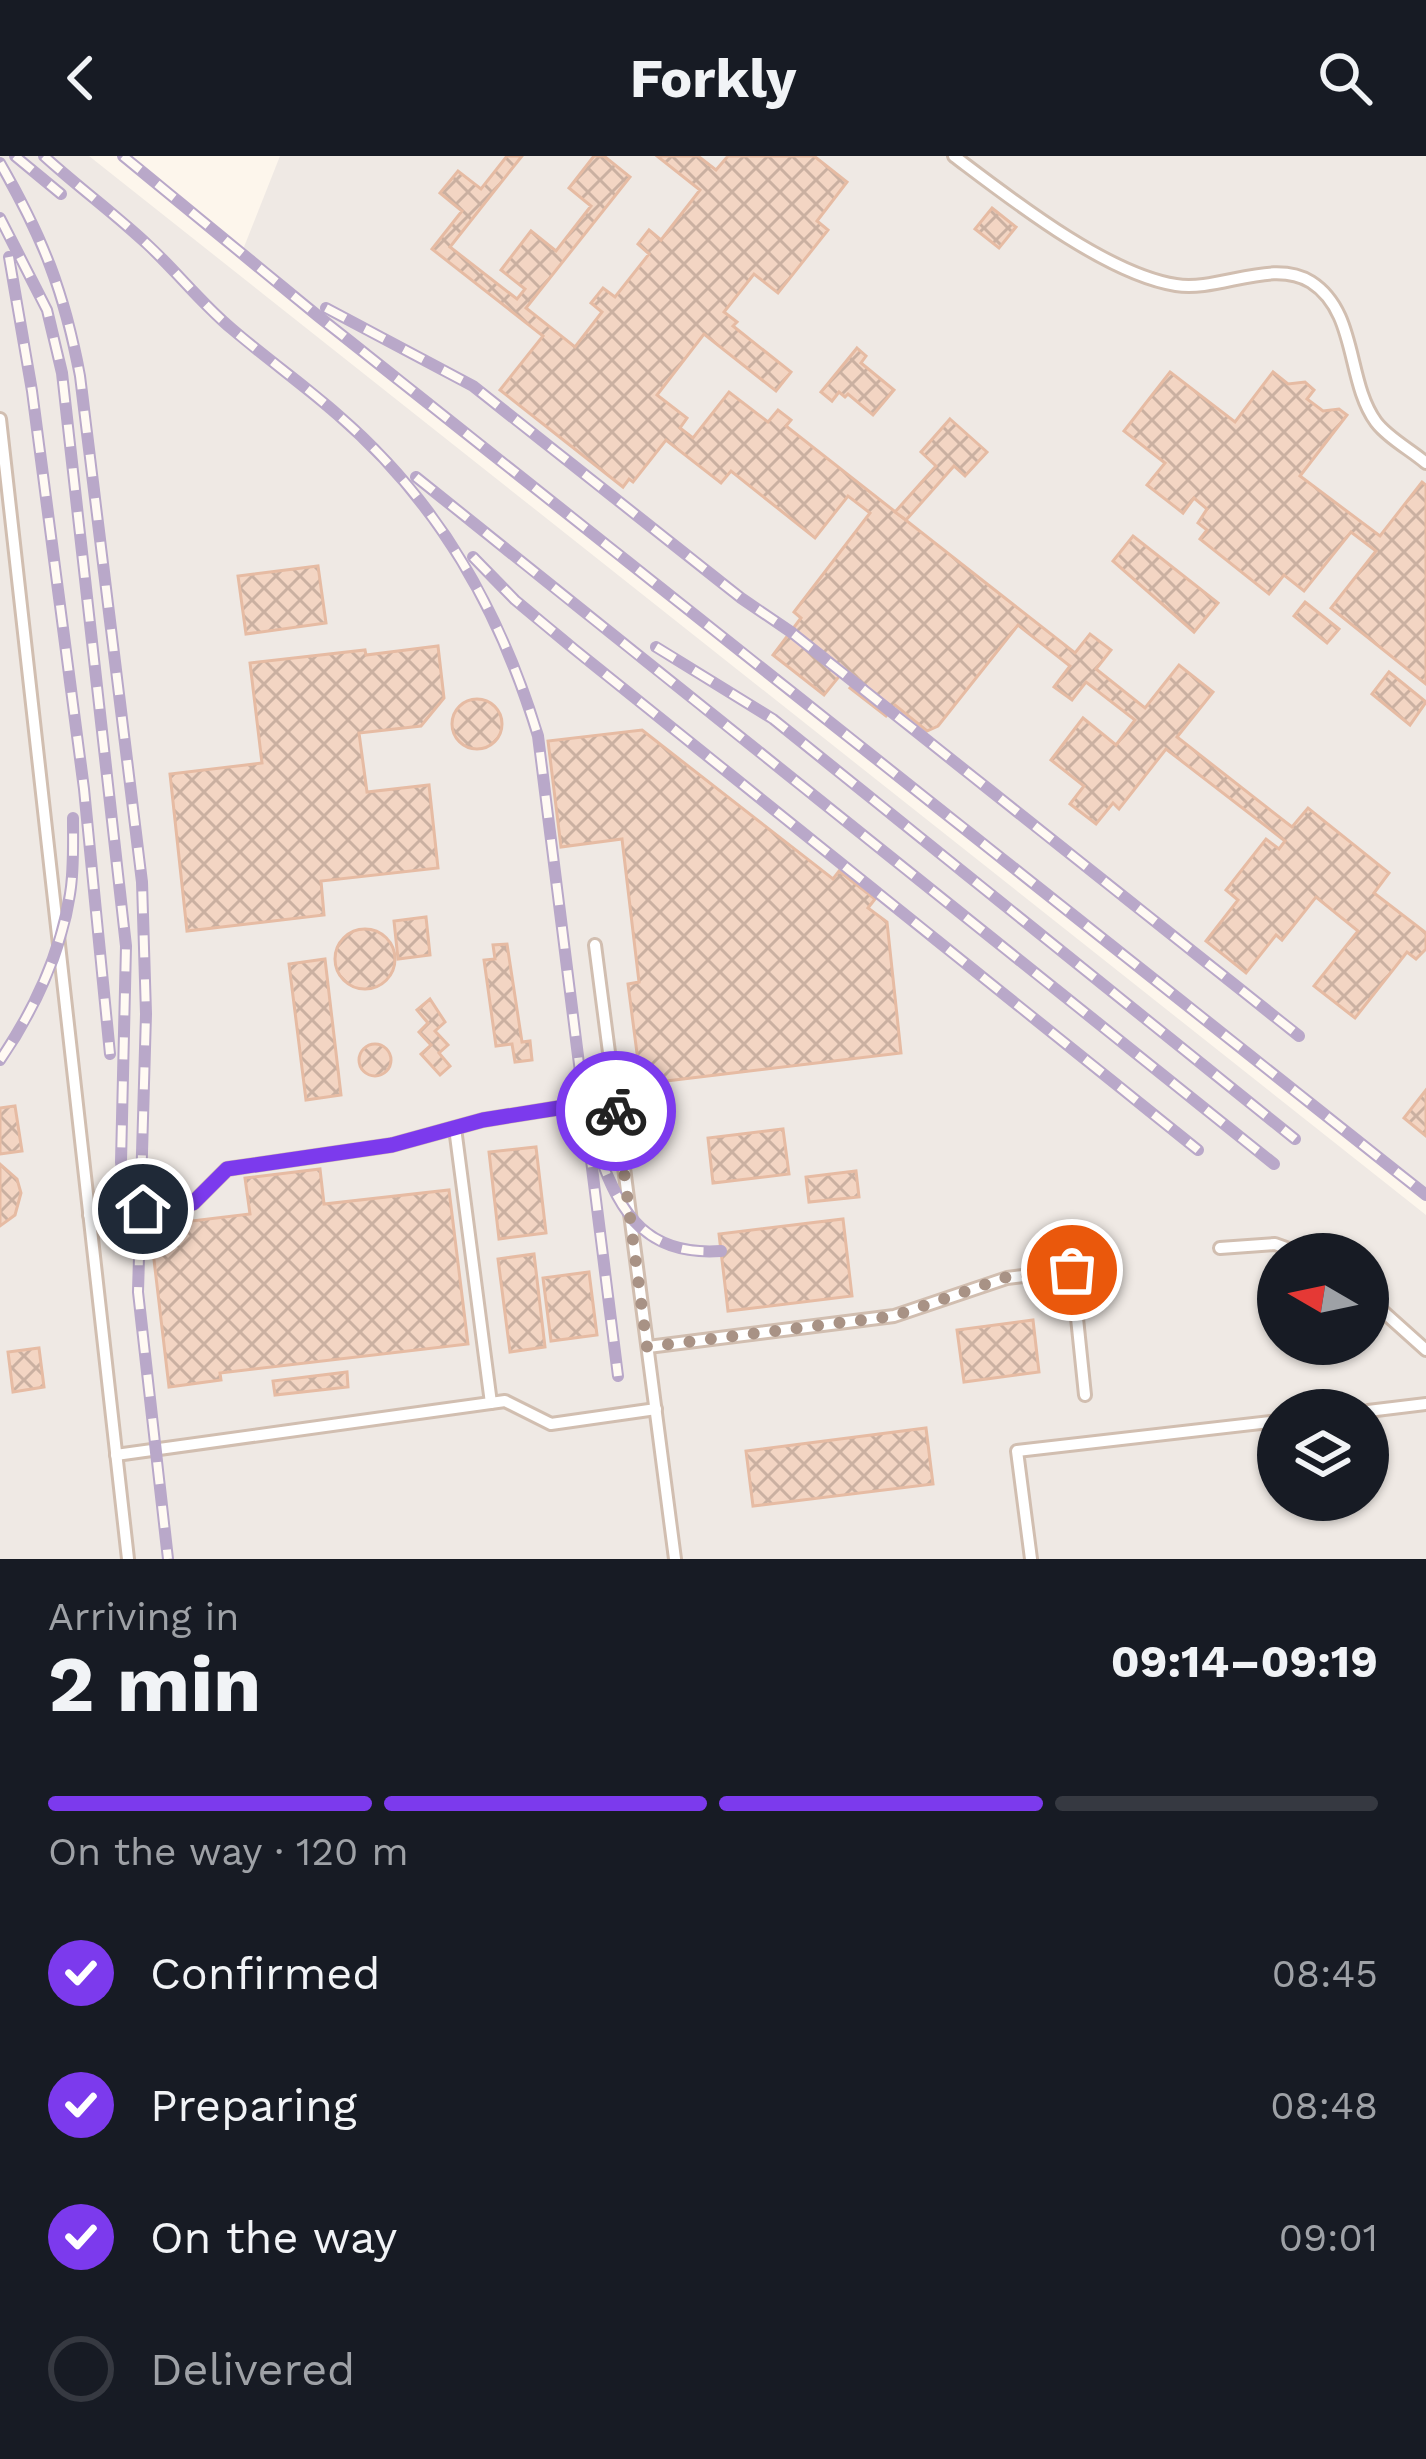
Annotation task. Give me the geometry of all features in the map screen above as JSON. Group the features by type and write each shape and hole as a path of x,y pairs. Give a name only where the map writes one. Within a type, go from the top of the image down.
{"lane":[{"path":"954,156 1066,234 1148,277 1171,285 1196,286 1279,274 1312,283 1336,309 1376,423 1426,463"},
{"path":"0,419 128,1559"},
{"path":"595,945 675,1559"},
{"path":"89,1216 193,1203 227,1169 392,1145 454,1128 615,1099"},
{"path":"454,1128 491,1402"},
{"path":"1220,1248 1257,1245"},
{"path":"647,1347 894,1316 1007,1277 1072,1270 1085,1394"},
{"path":"1389,1317 1426,1350"},
{"path":"116,1455 491,1402 505,1401 551,1424 656,1409"},
{"path":"1389,1408 1426,1404"},
{"path":"1031,1559 1017,1451 1257,1423"}],"shaded area":[{"path":"0,156 89,156 1426,1215 1426,1559 0,1559"},
{"path":"280,156 1426,156 1426,1192 242,252"}],"building":[{"path":"507,156 522,156 450,247 517,299 525,289 501,270 531,231 556,251 591,206 569,188 594,156 604,156 630,177 526,308 575,347 602,312 591,303 603,288 615,297 649,254 638,244 649,230 661,240 700,190 657,156 698,156 716,170 728,156 814,156 847,182 817,221 828,230 778,293 754,274 724,312 737,322 733,326 791,372 776,391 704,334 657,395 687,418 680,428 693,438 729,392 768,422 778,410 791,420 786,426 1075,653 1090,634 1111,650 1096,669 1145,708 1179,665 1213,692 1177,737 1292,827 1308,808 1389,873 1374,893 1426,933 1426,949 1416,959 1407,952 1355,1018 1314,986 1358,931 1316,897 1282,940 1276,935 1246,973 1206,941 1238,900 1226,890 1266,839 1279,849 1285,841 1166,749 1119,809 1113,803 1096,824 1070,804 1084,786 1051,760 1083,718 1116,745 1135,720 1086,682 1072,700 1054,687 1070,666 1018,625 938,726 927,731 895,705 886,716 850,688 858,679 845,669 824,695 773,655 801,618 794,612 870,513 848,496 815,538 731,471 721,483 666,440 633,482 629,479 623,487 500,390 543,336 432,249 462,211 440,193 458,171 481,189"},
{"path":"992,208 1016,227 999,248 975,229"},
{"path":"857,348 866,356 861,363 894,390 873,415 848,394 839,392 832,401 821,392"},
{"path":"1170,372 1235,422 1273,372 1288,384 1305,382 1314,390 1307,399 1323,411 1339,409 1347,415 1300,476 1380,536 1422,482 1426,485 1426,684 1331,608 1376,551 1351,532 1304,591 1284,575 1269,594 1200,539 1207,530 1198,523 1207,509 1194,498 1183,513 1147,485 1165,463 1124,431"},
{"path":"950,419 987,452 965,476 954,466 906,520 895,512 936,466 921,452"},
{"path":"1133,536 1218,603 1194,632 1113,561"},
{"path":"318,566 326,623 246,634 238,576"},
{"path":"1305,602 1339,629 1327,643 1294,616"},
{"path":"438,646 444,698 421,726 359,733 367,792 429,785 438,868 321,881 324,915 187,931 170,774 262,763 250,663"},
{"path":"1389,672 1426,702 1410,725 1372,694"},
{"path":"477,699 494,707 502,724 494,741 477,749 460,741 452,724 460,707"},
{"path":"642,730 833,879 839,871 875,899 868,908 887,922 901,1053 641,1084 628,984 639,982 622,839 561,847 548,741"},
{"path":"426,917 430,955 398,959 394,921"},
{"path":"365,929 386,938 395,959 386,980 365,989 344,980 335,959 344,938"},
{"path":"507,944 522,1042 530,1041 532,1060 515,1062 512,1044 496,1046 484,960 495,959 493,945"},
{"path":"325,959 341,1095 306,1100 289,964"},
{"path":"430,999 445,1022 435,1031 448,1045 439,1053 450,1066 440,1075 421,1054 431,1045 419,1032 428,1023 417,1010"},
{"path":"375,1044 386,1049 391,1060 386,1071 375,1076 364,1071 359,1060 364,1049"},
{"path":"1426,1090 1426,1136 1404,1118"},
{"path":"15,1106 22,1151 0,1154 0,1108"},
{"path":"783,1129 789,1174 713,1183 708,1138"},
{"path":"536,1147 546,1233 499,1239 489,1152"},
{"path":"0,1164 17,1179 21,1193 15,1215 0,1226"},
{"path":"320,1169 324,1204 449,1190 468,1344 220,1373 221,1380 169,1387 150,1226 250,1214 245,1178"},
{"path":"856,1171 859,1197 809,1202 806,1177"},
{"path":"843,1219 852,1296 728,1311 719,1234"},
{"path":"534,1254 545,1347 510,1352 498,1259"},
{"path":"589,1272 597,1335 551,1341 543,1278"},
{"path":"1033,1320 1039,1372 964,1382 957,1330"},
{"path":"39,1348 44,1387 13,1392 8,1352"},
{"path":"347,1372 348,1387 275,1395 273,1381"},
{"path":"926,1428 933,1484 753,1506 746,1451"}],"railway":[{"path":"15,156 61,194"},
{"path":"44,156 148,245 221,319 374,449 436,522 485,602 538,736 618,1376"},
{"path":"123,156 1426,1195"},
{"path":"0,163 50,266 80,376 142,882 146,1014 138,1292 168,1559"},
{"path":"0,218 47,310 62,373 126,946 121,1162 130,1233"},
{"path":"9,257 32,391 84,789 110,1054"},
{"path":"326,308 473,386 1299,1036"},
{"path":"416,477 1274,1164"},
{"path":"473,557 574,649 1198,1150"},
{"path":"656,647 773,719 1295,1139"},
{"path":"0,1060 34,1002 60,938 71,885 73,818"},
{"path":"599,1154 617,1196 641,1228 674,1247 721,1251"}],"way so far":[{"path":"616,1111 647,1347 894,1316 1007,1277 1072,1270"}],"route":[{"path":"143,1209 193,1203 227,1169 392,1145 483,1120 615,1099 616,1111"}]}
